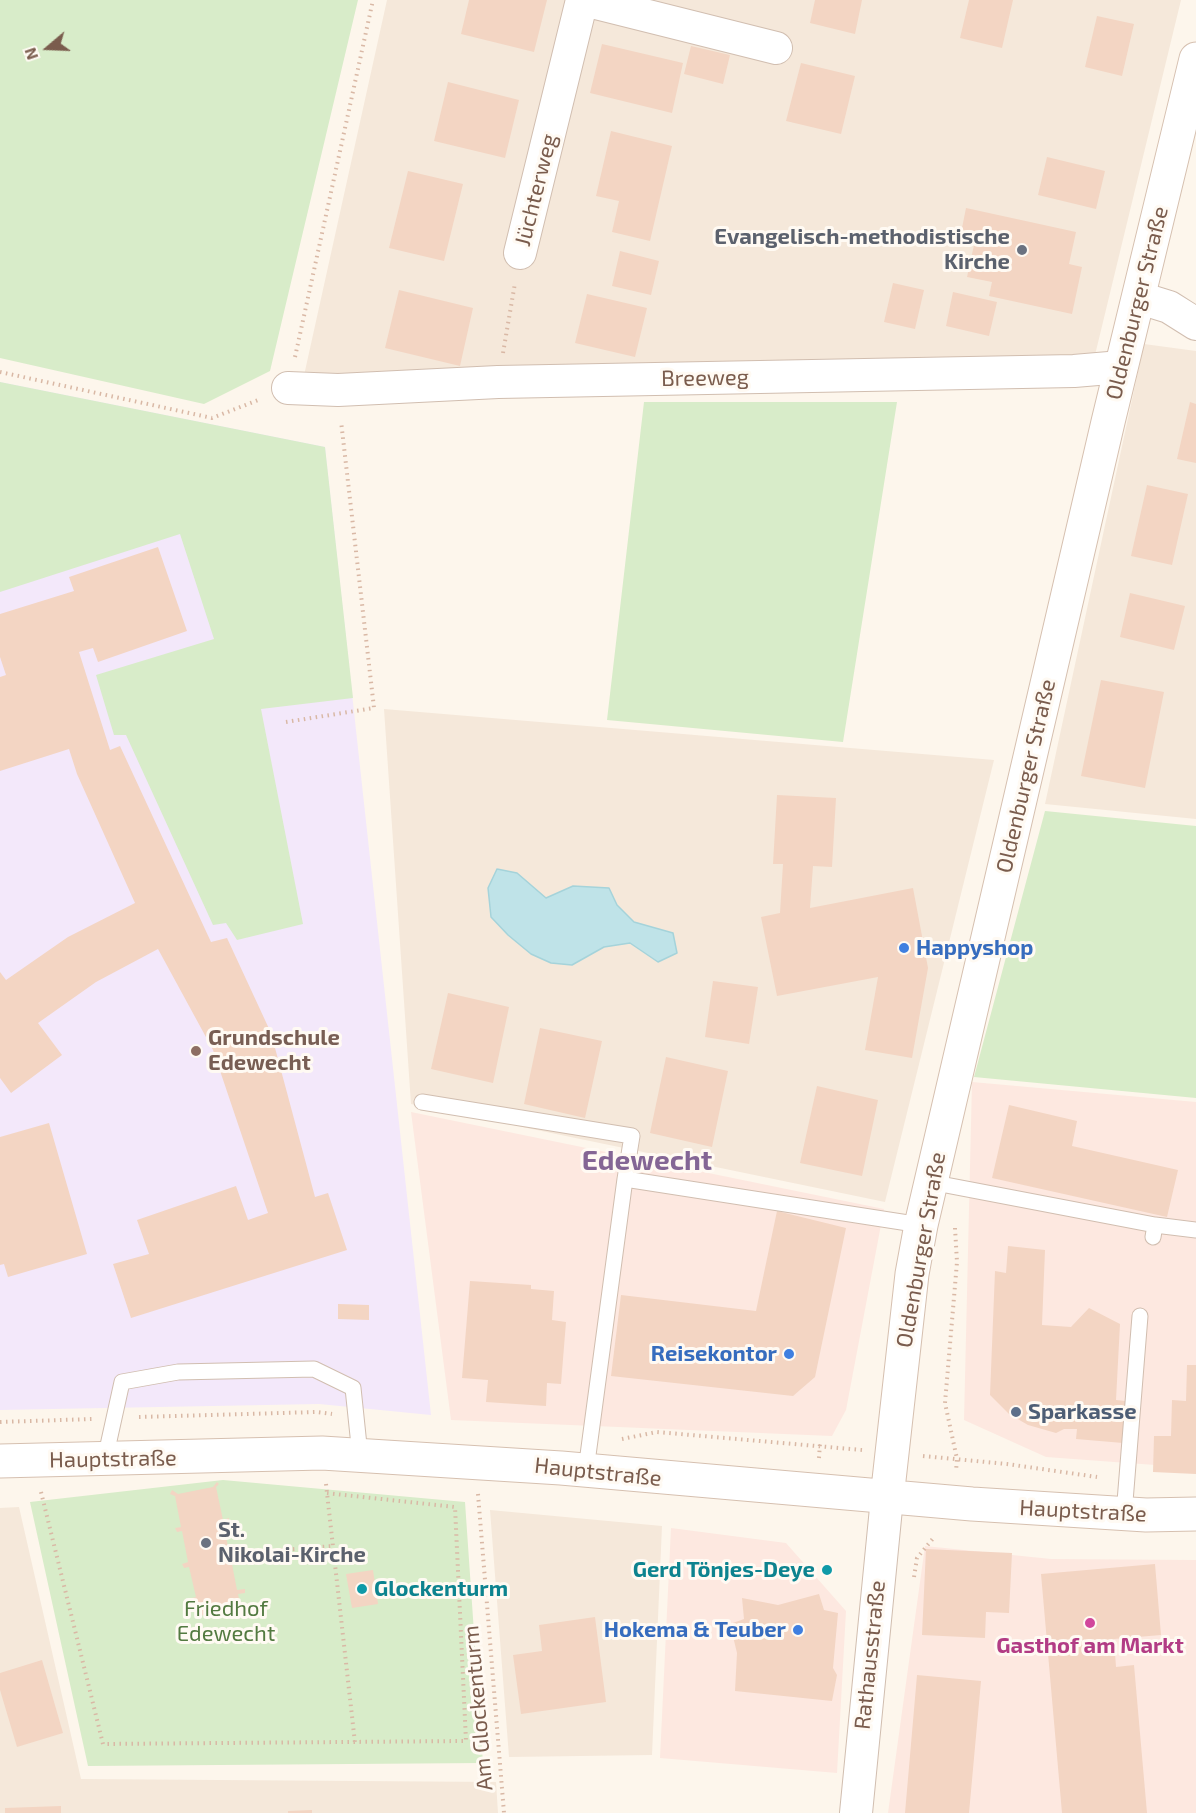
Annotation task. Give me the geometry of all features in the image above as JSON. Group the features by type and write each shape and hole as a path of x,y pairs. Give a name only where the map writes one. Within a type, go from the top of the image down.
{"main road":[{"name":"Oldenburger Straße","path":"887,1498 912,1274 930,1182 1196,59"},
{"name":"Hauptstraße","path":"0,1461 322,1453 586,1470 887,1498 1124,1514 1196,1514"}],"street":[{"name":"Jüchterweg","path":"520,253 583,0 776,48"},
{"path":"1140,298 1168,307 1196,324"},
{"name":"Breeweg","path":"288,388 338,390 498,382 1121,368"},
{"name":"Rathausstraße","path":"856,1813 887,1498"}],"lane":[{"path":"422,1102 632,1136 586,1470"},
{"path":"625,1179 921,1225"},
{"path":"930,1182 1154,1231 1196,1230"},
{"path":"1124,1514 1140,1316"},
{"path":"105,1459 122,1382 178,1372 314,1369 353,1388 360,1455"}],"path":[{"path":"0,372 212,418 288,388 373,0"},
{"name":"Jüchterweg","path":"498,382 520,253"},
{"path":"286,722 374,708 338,390"},
{"path":"326,1481 355,1743"},
{"path":"40,1488 103,1744 466,1741 455,1507 326,1493"},
{"name":"Am Glockenturm","path":"478,1492 504,1813"},
{"path":"244,1553 332,1546"}],"shaded area":[{"path":"387,0 1181,0 1095,355 303,380"},
{"path":"1144,344 1196,351 1196,819 1045,804"},
{"name":"Grundschule Edewecht","path":"0,382 325,447 431,1415 319,1404 0,1410"},
{"path":"384,709 994,760 885,1202 411,1104"},
{"path":"972,1082 1196,1102 1196,1468 1046,1457 964,1420"},
{"path":"411,1112 884,1209 846,1410 832,1436 451,1420"},
{"path":"19,1507 81,1779 496,1782 498,1813 0,1813 0,1508"},
{"path":"490,1510 662,1526 652,1755 509,1757"},
{"path":"671,1528 786,1543 846,1611 837,1773 660,1758"},
{"path":"925,1546 1051,1559 1196,1560 1196,1813 888,1813"}],"green space":[{"path":"0,0 358,0 270,371 204,404 0,358"},
{"path":"0,382 325,447 353,698 261,709 303,924 237,940 226,923 213,925 126,735 114,735 96,675 214,639 180,534 0,592"},
{"path":"644,402 897,402 843,742 607,720"},
{"path":"1045,811 1196,826 1196,1098 974,1077"},
{"name":"Friedhof Edewecht","path":"223,1480 465,1502 483,1763 88,1766 30,1502"}],"water":[{"path":"497,869 517,873 546,898 573,886 609,888 617,905 634,922 673,933 677,953 658,962 630,943 604,947 572,965 551,963 531,954 491,917 488,888"}],"building":[{"path":"469,0 547,0 534,52 461,34"},
{"path":"815,0 862,0 855,34 810,23"},
{"path":"969,0 1013,0 1002,48 960,38"},
{"path":"1097,16 1134,24 1122,76 1085,67"},
{"path":"602,44 683,63 672,113 590,93"},
{"path":"691,46 730,55 723,84 684,74"},
{"path":"801,63 855,76 841,134 786,121"},
{"path":"448,82 519,100 505,158 434,141"},
{"path":"611,131 672,146 650,241 612,232 619,201 596,196"},
{"path":"1047,157 1105,171 1096,209 1038,195"},
{"path":"408,171 463,184 444,261 389,248"},
{"name":"Evangelisch-methodistische Kirche","path":"966,208 1076,232 1069,264 1082,267 1072,314 989,296 992,282 967,277 976,236 961,233"},
{"path":"620,251 659,261 651,295 612,286"},
{"path":"893,283 924,290 915,329 884,322"},
{"path":"399,290 473,308 460,366 385,348"},
{"path":"953,292 997,302 989,336 946,326"},
{"path":"587,294 647,308 635,357 575,343"},
{"path":"1190,402 1196,404 1196,463 1177,459"},
{"path":"1147,485 1188,494 1172,565 1131,556"},
{"name":"Grundschule Edewecht","path":"158,547 187,631 98,662 93,648 79,652 110,750 120,746 211,942 227,938 271,1033 315,1197 328,1193 347,1250 131,1318 113,1264 149,1254 137,1220 236,1186 248,1220 268,1213 213,1050 158,949 96,982 38,1023 62,1055 11,1093 0,1078 0,972 6,980 68,937 135,903 77,774 69,749 0,771 0,677 6,675 0,657 0,614 74,591 69,577"},
{"path":"1130,593 1185,606 1174,650 1120,637"},
{"path":"1101,680 1164,692 1145,788 1081,776"},
{"path":"777,795 836,798 832,867 813,866 810,908 913,888 928,968 912,1058 865,1050 878,977 777,996 761,917 780,913 783,864 773,864"},
{"path":"713,981 758,987 749,1044 705,1037"},
{"path":"448,993 509,1007 493,1083 431,1069"},
{"path":"540,1028 602,1041 585,1118 524,1104"},
{"path":"666,1057 728,1071 712,1147 650,1133"},
{"path":"817,1086 878,1100 862,1176 800,1163"},
{"path":"1009,1105 1077,1121 1072,1146 1178,1170 1167,1217 992,1178"},
{"path":"49,1123 87,1254 8,1277 4,1264 0,1265 0,1137"},
{"path":"777,1211 846,1228 815,1377 793,1396 611,1376 621,1295 756,1311"},
{"path":"1008,1246 1045,1250 1042,1325 1071,1327 1089,1308 1120,1324 1116,1400 1126,1401 1123,1443 1076,1439 1077,1429 1064,1429 1056,1433 1028,1425 1009,1414 990,1395 995,1271 1006,1273"},
{"path":"470,1281 531,1285 531,1289 554,1291 552,1320 566,1322 561,1384 547,1383 546,1406 486,1402 488,1380 462,1378"},
{"path":"338,1304 369,1305 369,1320 338,1319"},
{"path":"1187,1365 1196,1365 1196,1474 1153,1472 1154,1436 1171,1436 1172,1400 1186,1401"},
{"name":"St. Nikolai-Kirche","path":"217,1482 223,1520 229,1518 229,1522 223,1524 230,1555 236,1554 236,1558 231,1559 237,1590 245,1589 245,1593 238,1594 241,1607 200,1616 197,1602 190,1603 189,1599 196,1597 189,1567 184,1568 182,1564 188,1562 182,1531 177,1532 175,1528 181,1527 175,1496 170,1494 172,1490 178,1494 213,1487"},
{"path":"926,1549 1012,1553 1009,1613 986,1612 985,1638 922,1635"},
{"path":"1155,1564 1161,1635 1114,1639 1116,1667 1134,1665 1147,1813 1062,1813 1041,1574"},
{"name":"Glockenturm","path":"373,1570 378,1604 352,1608 346,1574"},
{"path":"819,1594 824,1610 838,1613 833,1668 837,1675 832,1701 735,1691 737,1653 730,1624 744,1619 742,1598 778,1605"},
{"path":"595,1617 606,1702 521,1714 513,1655 542,1651 539,1625"},
{"path":"42,1660 63,1733 17,1747 0,1690 0,1673"},
{"path":"917,1675 981,1681 969,1813 905,1813"},
{"path":"61,1806 61,1813 5,1813 5,1808"},
{"path":"312,1810 312,1813 288,1813 288,1811"}],"place":[{"name":"Evangelisch-methodistische Kirche","path":"1022,250"},
{"name":"Happyshop","path":"904,948"},
{"name":"Grundschule Edewecht","path":"196,1051"},
{"name":"Reisekontor","path":"789,1354"},
{"name":"Sparkasse","path":"1016,1412"},
{"name":"St. Nikolai-Kirche","path":"206,1543"},
{"name":"Gerd Tönjes-Deye","path":"827,1570"},
{"name":"Glockenturm","path":"362,1589"},
{"name":"Gasthof am Markt","path":"1090,1623"},
{"name":"Hokema & Teuber","path":"798,1630"}],"district":[{"name":"Edewecht","path":"647,1161"}]}
